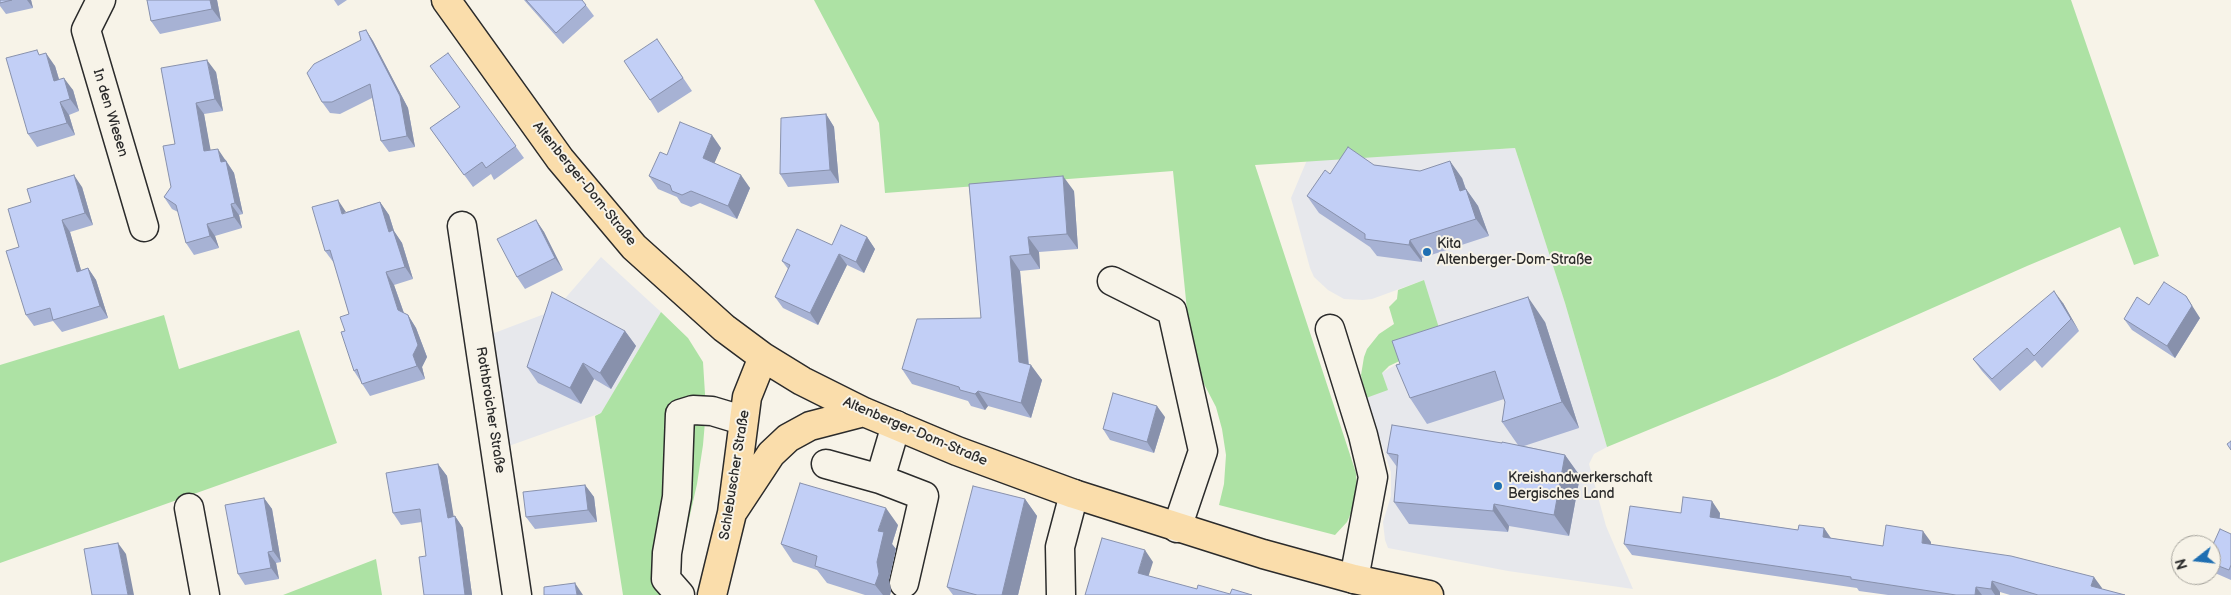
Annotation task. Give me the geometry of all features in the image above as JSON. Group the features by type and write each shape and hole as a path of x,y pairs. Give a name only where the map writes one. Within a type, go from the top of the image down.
{"main road":[{"name":"Altenberger-Dom-Straße","path":"446,0 560,159 634,247 724,328 763,357 802,381 864,412 957,450 1074,494 1177,528 1354,579 1429,595"},
{"name":"Schlebuscher Straße","path":"712,595 732,513 742,420 747,397 763,357"},
{"path":"732,513 771,454 788,438 810,426 864,412"}],"street":[{"name":"In den Wiesen","path":"101,0 86,30 144,227"},
{"name":"Rothbroicher Straße","path":"462,226 517,595"},
{"path":"1112,281 1172,311 1203,451 1177,528"},
{"path":"1330,329 1363,435 1373,477 1354,579"},
{"path":"680,595 666,579 667,553 677,497 680,414 694,410 712,411 742,420"},
{"path":"880,479 896,425"},
{"path":"826,464 880,479 924,496 904,582"},
{"path":"1062,595 1060,547 1074,494"},
{"path":"189,508 205,595"}],"shaded area":[{"path":"1515,148 1565,303 1607,447 1594,454 1589,464 1606,526 1633,589 1508,571 1388,548 1383,522 1391,496 1391,472 1366,398 1382,373 1408,357 1424,280 1372,299 1363,300 1344,299 1328,290 1314,277 1310,268 1291,198 1307,160"},
{"path":"601,257 661,312 601,413 506,447 489,335 555,310"}],"green space":[{"path":"814,0 2071,0 2159,256 2134,265 2120,227 2027,266 1777,377 1607,447 1565,303 1515,148 1255,165 1356,473 1357,486 1351,513 1347,522 1335,535 1219,505 1224,484 1226,455 1216,407 1203,382 1189,330 1173,171 885,193 879,123"},
{"path":"1424,280 1444,344 1389,366 1382,373 1388,390 1366,398 1361,375 1367,349 1379,334 1394,324 1389,307 1397,299 1398,290"},
{"path":"661,312 688,338 703,362 706,410 703,445 697,484 672,595 623,595 595,416 601,413"},
{"path":"164,315 179,369 299,330 337,443 0,563 0,365"},
{"path":"376,559 382,595 283,595"}],"building":[{"path":"0,0 12,0 0,3"},
{"path":"147,0 210,0 212,9 151,21"},
{"path":"526,0 582,0 586,5 556,33"},
{"path":"366,30 400,96 407,136 381,141 370,84 332,102 322,102 307,73 314,64 361,40 359,32"},
{"path":"657,39 683,78 650,100 624,61"},
{"path":"37,50 39,55 46,53 54,81 64,78 70,99 60,102 67,123 28,134 6,58"},
{"path":"448,53 516,146 486,168 482,162 464,175 430,128 460,107 430,66"},
{"path":"207,60 215,99 196,103 204,151 218,149 221,162 226,161 235,203 231,204 234,217 207,224 210,236 186,243 176,205 164,197 171,187 163,146 175,144 161,68"},
{"path":"826,114 830,170 780,174 781,118"},
{"path":"680,122 712,135 703,158 741,175 728,206 691,191 682,195 672,191 670,185 649,176 660,152 667,155"},
{"path":"1348,147 1374,165 1420,171 1450,161 1460,191 1466,189 1476,219 1410,240 1409,245 1365,239 1365,234 1307,196 1325,170 1330,174"},
{"path":"74,175 85,213 62,220 77,272 88,268 100,306 53,320 50,308 26,315 6,251 19,247 8,209 31,202 27,189"},
{"path":"1063,176 1067,234 1028,237 1030,254 1010,256 1019,362 1031,365 1021,403 978,391 975,394 960,390 959,387 902,369 917,319 981,318 969,184"},
{"path":"338,200 342,214 380,202 389,232 393,230 405,267 386,272 398,310 408,315 418,345 413,355 417,366 362,384 357,369 354,371 341,332 345,331 340,317 349,314 330,250 325,251 312,207"},
{"path":"536,220 555,258 517,277 497,239"},
{"path":"841,225 867,237 856,262 839,254 810,313 775,297 790,265 782,261 797,229 832,245"},
{"path":"2164,282 2186,296 2192,306 2167,346 2124,319 2137,297 2149,305"},
{"path":"2054,291 2071,319 2034,356 2027,348 1992,379 1973,359"},
{"path":"552,292 625,331 600,373 583,363 570,388 527,367"},
{"path":"1528,297 1562,402 1502,422 1505,402 1495,371 1410,398 1396,365 1400,364 1392,341"},
{"path":"1113,393 1157,406 1147,442 1103,429"},
{"name":"Kreishandwerkerschaft Bergisches Land","path":"1392,425 1502,442 1565,455 1554,515 1494,504 1493,511 1394,502 1398,455 1387,453"},
{"path":"2231,441 2231,450 2227,444"},
{"path":"438,464 448,518 455,516 465,595 424,595 419,557 426,556 420,509 393,513 386,473"},
{"path":"800,483 886,508 878,531 884,532 877,562 879,574 875,585 815,566 817,556 781,544"},
{"path":"585,485 588,510 526,517 523,492"},
{"path":"973,486 1025,499 1002,595 977,595 947,587"},
{"path":"1683,497 1712,501 1710,517 1798,530 1799,525 1824,528 1823,537 1883,546 1886,525 1923,531 1922,543 2011,556 2094,577 2091,586 2125,595 2038,595 1992,581 1991,589 1976,587 1975,595 1956,595 1851,579 1851,577 1624,544 1630,506 1681,513"},
{"path":"264,498 273,551 268,552 271,568 238,574 225,505"},
{"path":"2220,529 2231,534 2231,565 2229,570 2221,567 2221,535 2217,535"},
{"path":"1102,538 1145,550 1138,573 1197,589 1198,585 1230,594 1232,589 1252,595 1085,595"},
{"path":"118,543 128,595 92,595 84,549"},
{"path":"575,583 577,595 544,595 544,587"}],"place":[{"name":"Kita Altenberger-Dom-Straße","path":"1427,252"},
{"name":"Kreishandwerkerschaft Bergisches Land","path":"1498,486"}]}
